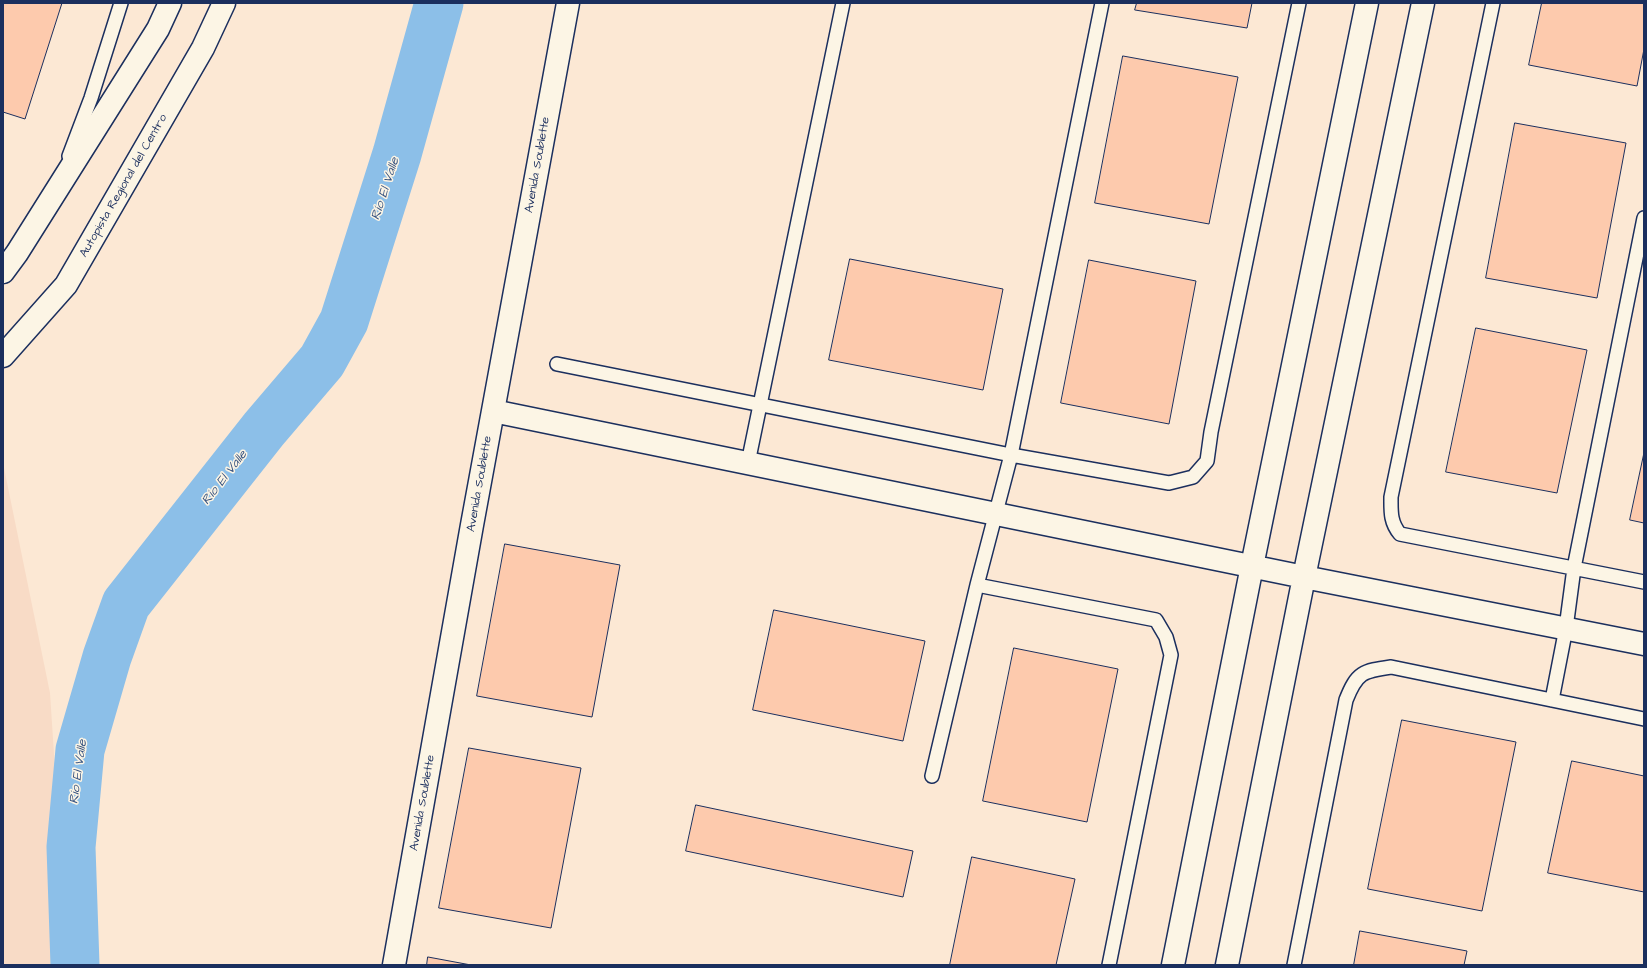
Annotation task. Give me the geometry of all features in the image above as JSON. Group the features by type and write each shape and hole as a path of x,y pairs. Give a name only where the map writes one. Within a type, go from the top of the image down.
{"main road":[{"path":"3,272 17,253 158,29 170,3"},
{"name":"Autopista Regional del Centro","path":"3,356 66,285 203,48 224,3"},
{"name":"Avenida Soublette","path":"394,965 568,3"},
{"path":"1173,965 1252,566 1367,3"},
{"path":"1227,965 1304,577 1423,3"},
{"path":"493,411 1304,577 1644,644"}],"lane":[{"path":"58,186 122,3"},
{"path":"748,463 843,3"},
{"path":"932,776 977,584 1011,455 1102,3"},
{"path":"557,364 1011,455 1169,483 1193,477 1207,461 1211,432 1299,3"},
{"path":"1493,3 1391,497 1391,516 1394,527 1400,534 1644,582"},
{"path":"1552,700 1566,628 1574,568 1644,218"},
{"path":"977,584 1156,620 1166,637 1171,656 1109,965"},
{"path":"1294,965 1346,700 1353,683 1368,670 1391,667 1644,719"}],"shaded area":[{"path":"3,463 50,693 65,922 71,965 3,965"}],"building":[{"path":"3,3 62,3 25,119 3,112"},
{"path":"1137,3 1252,3 1247,28 1135,10"},
{"path":"1542,3 1644,3 1644,49 1637,86 1529,65"},
{"path":"1123,56 1238,77 1209,224 1095,203"},
{"path":"1515,123 1626,143 1597,298 1486,278"},
{"path":"850,259 1003,289 983,390 829,360"},
{"path":"1089,260 1196,281 1169,424 1061,403"},
{"path":"1476,328 1587,350 1557,493 1446,472"},
{"path":"1644,453 1644,523 1630,520"},
{"path":"505,544 620,565 592,717 477,696"},
{"path":"774,610 925,641 903,741 753,710"},
{"path":"1014,648 1118,669 1087,822 983,801"},
{"path":"1402,720 1516,742 1482,911 1368,889"},
{"path":"469,748 581,768 551,928 439,908"},
{"path":"1572,761 1644,776 1644,892 1548,873"},
{"path":"696,805 913,851 903,897 686,851"},
{"path":"972,857 1075,879 1056,965 950,965"},
{"path":"1360,931 1467,951 1464,965 1354,965"},
{"path":"428,957 471,965 427,965"}],"waterway":[{"name":"Río El Valle","path":"75,965 71,847 80,750 107,657 126,604 264,429 322,361 344,321 397,154 439,3"}]}
